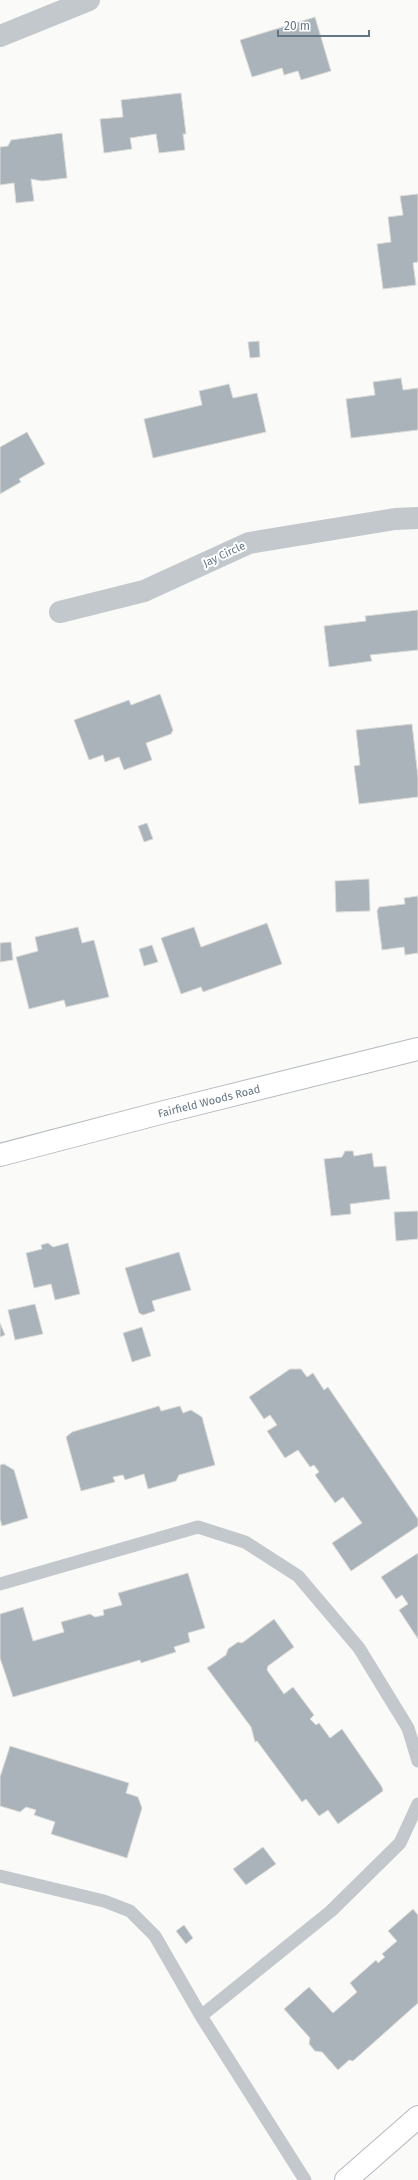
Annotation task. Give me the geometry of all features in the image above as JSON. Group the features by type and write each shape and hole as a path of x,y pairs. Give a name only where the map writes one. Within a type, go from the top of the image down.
{"main road":[{"name":"Fairfield Woods Road","path":"0,1155 164,1112 418,1049"},
{"path":"346,2180 418,2117"}],"street":[{"path":"0,36 89,0"},
{"name":"Jay Circle","path":"60,612 144,592 249,543 395,520 418,518"}],"lane":[{"path":"0,1584 198,1527 245,1542 298,1576 359,1648 408,1728 418,1761"},
{"path":"201,2016 331,1911 400,1843 418,1804"},
{"path":"0,1876 104,1901 130,1911 155,1936 201,2016 306,2180"}],"building":[{"path":"315,17 331,71 301,80 298,71 284,75 282,68 252,77 240,40"},
{"path":"181,93 186,134 183,134 185,150 159,153 156,134 130,138 132,149 104,153 100,119 123,117 121,100"},
{"path":"62,133 67,178 42,181 31,179 34,201 16,203 14,183 0,185 0,147 8,146 11,140"},
{"path":"418,194 418,262 413,263 416,285 383,289 377,244 391,242 388,217 403,215 400,196"},
{"path":"259,341 260,357 250,358 248,342"},
{"path":"401,378 403,390 418,388 418,430 351,438 346,399 375,395 373,382"},
{"path":"229,384 233,398 257,393 266,432 153,458 144,419 202,405 199,391"},
{"path":"27,432 45,464 19,479 21,482 0,494 0,447"},
{"path":"418,610 418,650 370,655 372,661 329,667 324,626 366,621 365,616"},
{"path":"160,694 173,730 171,734 146,743 152,760 124,770 119,757 105,762 103,755 89,760 74,720 129,700 131,705"},
{"path":"412,724 418,777 418,797 359,804 354,766 360,765 356,730"},
{"path":"147,823 153,839 144,842 138,826"},
{"path":"369,879 370,911 336,912 335,881"},
{"path":"418,896 418,953 405,955 404,947 382,950 377,911 379,907 405,904 404,898"},
{"path":"267,923 282,964 203,992 201,987 181,994 161,938 194,927 201,947"},
{"path":"78,927 82,943 94,940 109,997 66,1007 64,1000 29,1009 16,957 38,951 35,937"},
{"path":"11,942 13,960 0,962 0,943"},
{"path":"152,945 158,962 144,966 139,949"},
{"path":"345,1151 353,1151 354,1156 372,1153 374,1167 386,1166 390,1199 350,1204 351,1214 331,1216 324,1159 342,1157"},
{"path":"418,1211 418,1239 396,1241 394,1212"},
{"path":"48,1243 53,1247 68,1243 80,1294 55,1300 51,1284 34,1288 26,1253 42,1249 41,1245"},
{"path":"179,1252 191,1290 152,1301 155,1311 143,1315 139,1313 125,1268"},
{"path":"35,1304 43,1334 15,1340 8,1310"},
{"path":"0,1323 5,1335 0,1337"},
{"path":"142,1327 151,1356 132,1362 123,1333"},
{"path":"290,1369 301,1369 307,1377 313,1373 324,1390 328,1387 418,1519 418,1526 351,1571 332,1543 362,1523 343,1497 335,1503 315,1475 319,1472 314,1465 310,1467 298,1450 285,1458 267,1431 277,1425 270,1415 264,1419 249,1397"},
{"path":"159,1406 161,1411 180,1406 183,1413 191,1410 202,1417 215,1465 179,1475 176,1481 148,1489 144,1474 125,1480 123,1475 113,1477 115,1482 81,1491 66,1437 72,1432"},
{"path":"4,1464 14,1470 28,1518 2,1526 0,1519 0,1465"},
{"path":"418,1553 418,1639 399,1610 408,1604 402,1595 396,1599 381,1577"},
{"path":"188,1573 205,1628 188,1633 190,1642 174,1647 176,1652 141,1663 140,1660 13,1697 0,1658 0,1614 23,1607 33,1641 64,1632 61,1622 90,1614 95,1617 104,1615 103,1610 122,1605 118,1593"},
{"path":"274,1619 294,1647 268,1666 267,1670 284,1694 293,1687 314,1715 310,1719 316,1725 319,1723 330,1738 342,1729 382,1787 383,1791 338,1824 328,1810 319,1816 306,1799 302,1802 257,1741 255,1742 251,1727 207,1668 226,1655 228,1649 238,1642 242,1643"},
{"path":"10,1746 129,1783 126,1793 138,1797 142,1808 127,1858 51,1834 55,1822 34,1815 36,1810 26,1807 20,1812 0,1806 0,1777"},
{"path":"263,1847 276,1864 246,1885 233,1869"},
{"path":"413,1909 418,1915 418,2003 353,2061 349,2060 338,2070 322,2052 315,2051 309,2044 310,2038 284,2009 309,1987 333,2013 357,1992 350,1983 376,1960 378,1963 385,1957 382,1954 397,1941 388,1931"},
{"path":"184,1925 193,1938 186,1944 176,1931"}]}
